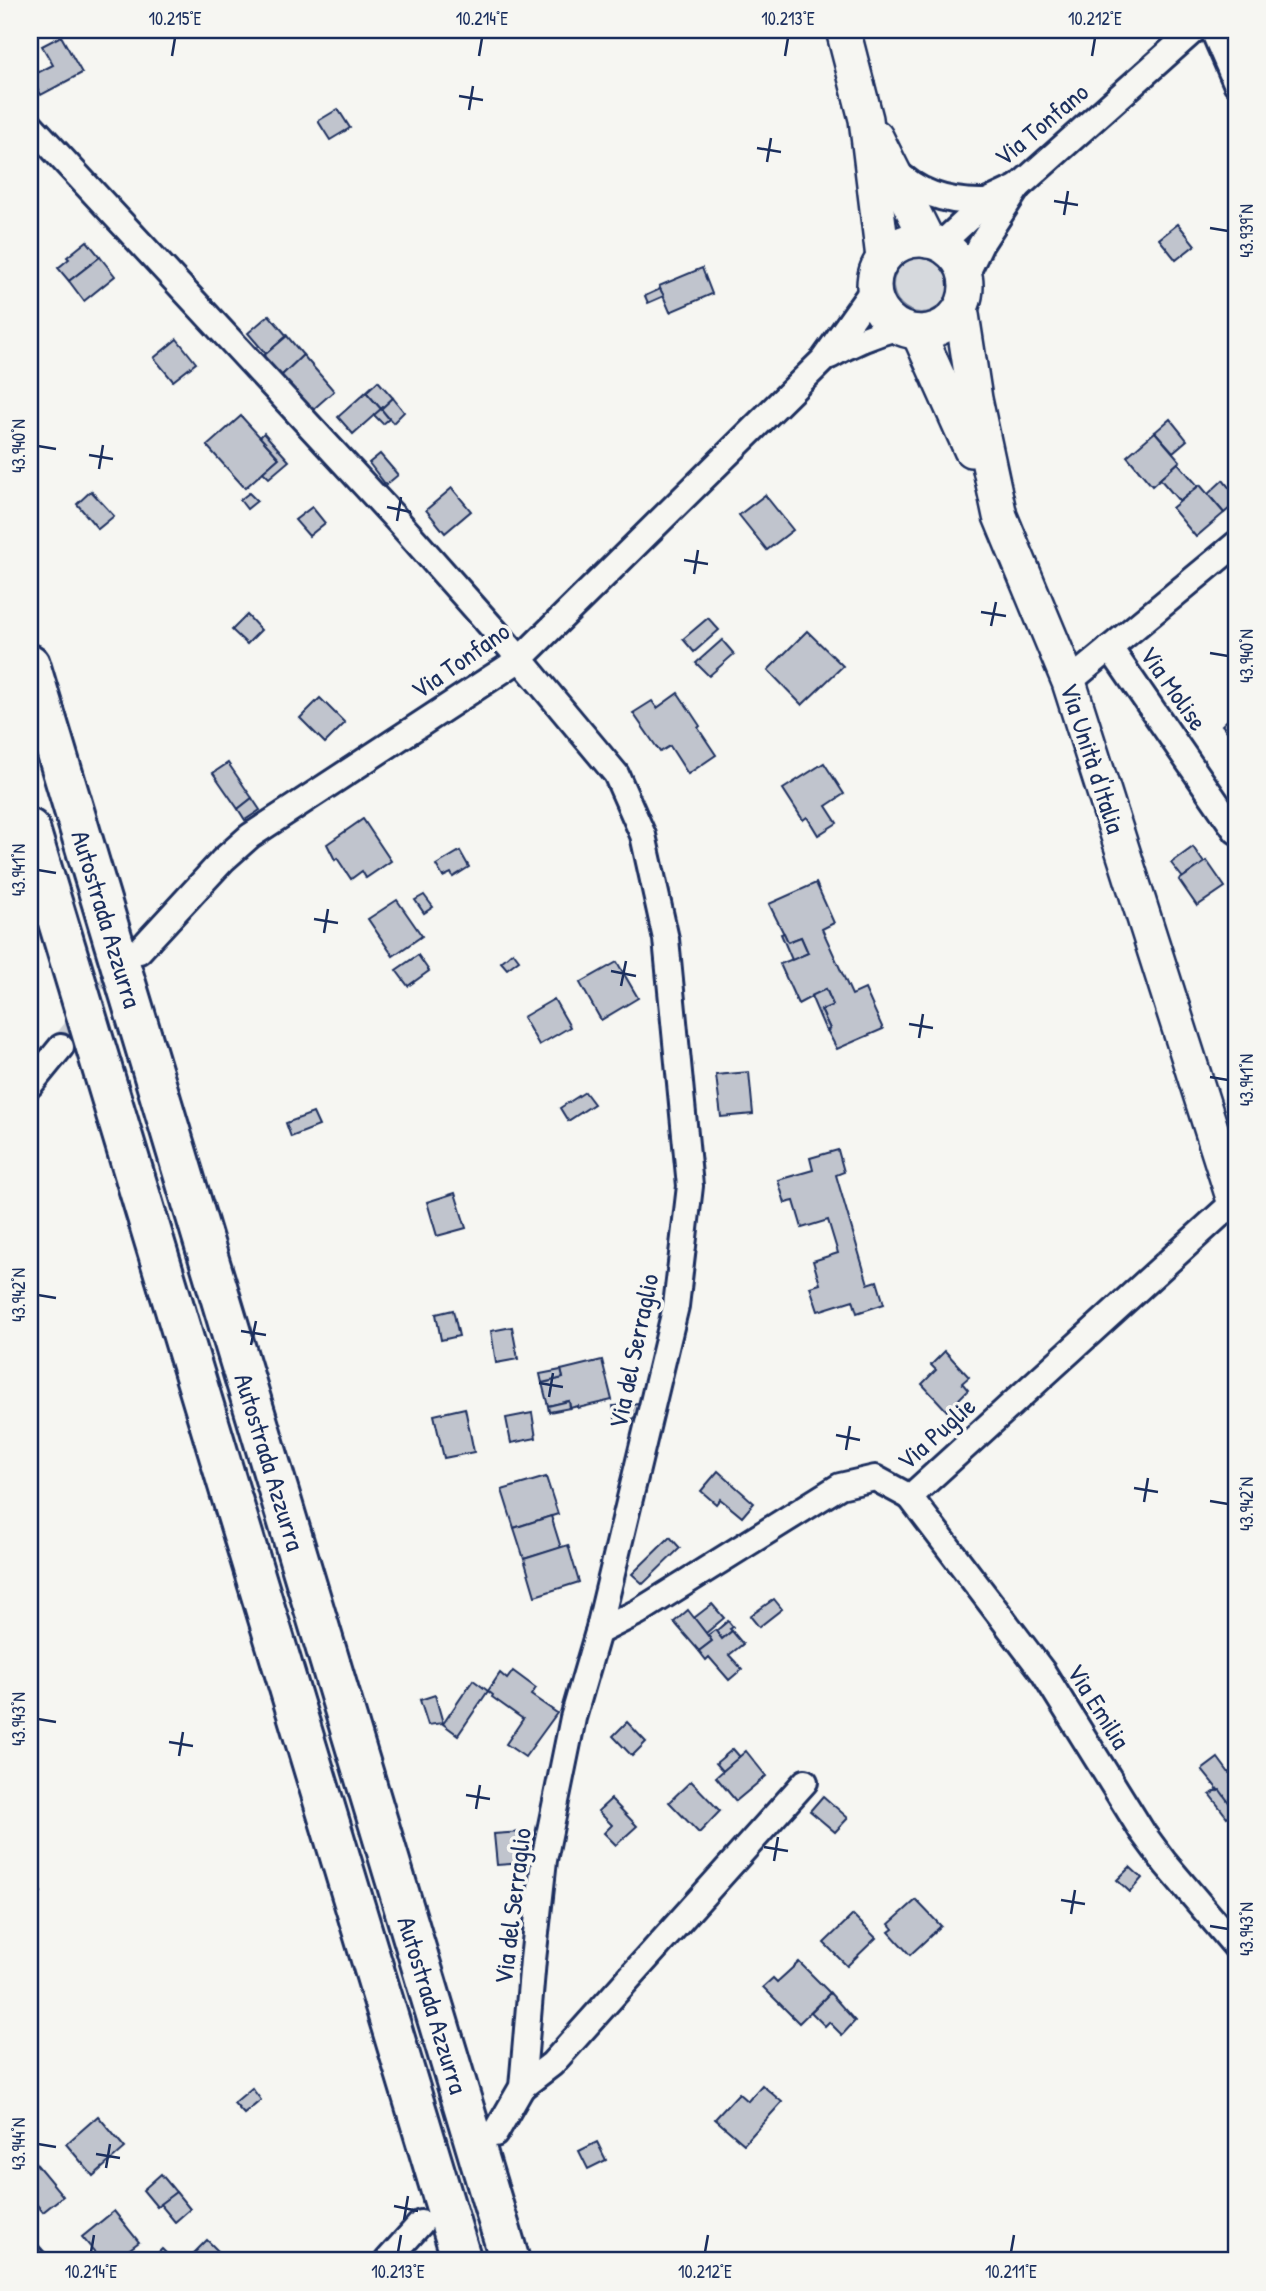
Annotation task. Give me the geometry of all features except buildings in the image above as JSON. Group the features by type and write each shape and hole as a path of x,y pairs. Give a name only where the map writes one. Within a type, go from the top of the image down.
{"highway":[{"name":"Autostrada Azzurra","path":"30,664 510,2261"},
{"name":"Autostrada Azzurra","path":"30,829 462,2261"}],"main road":[{"path":"843,30 866,120 878,273 875,298 884,315 909,330 938,329 955,317 963,293 957,258 934,243 915,240 903,243 892,249 878,273"},
{"path":"866,120 934,243"},
{"name":"Via Unità d'Italia","path":"963,293 975,399 1000,516 1069,682 1236,1203"},
{"path":"909,330 1000,516"}],"street":[{"name":"Via Tonfano","path":"934,243 986,202 1018,187 1194,30"},
{"path":"1213,30 1236,83"},
{"name":"Via del Serraglio","path":"30,124 396,519 520,659 616,774 643,835 666,939 690,1186 676,1306 598,1632 573,1718 544,1860 522,2087"},
{"name":"Via Tonfano","path":"891,166 898,174 928,194 955,201 986,202"},
{"path":"963,293 981,244 1018,187"},
{"path":"823,360 878,273"},
{"path":"823,360 872,334 909,330"},
{"name":"Via Tonfano","path":"139,951 222,859 250,836 520,659 823,360"},
{"name":"Via Molise","path":"1069,682 1236,544"},
{"name":"Via Molise","path":"1110,648 1236,831"},
{"path":"30,1085 61,1047"},
{"name":"Via Puglie","path":"598,1632 638,1612 840,1486 875,1478 911,1497 1236,1203"},
{"name":"Via Emilia","path":"911,1497 1043,1672 1143,1833 1236,1947"},
{"name":"Via del Serraglio","path":"495,2134 522,2087 551,2063 805,1782"},
{"path":"387,2261 421,2223"}],"shaded area":[{"path":"921,257 936,262 944,270 949,285 944,300 936,308 921,313 906,308 898,300 893,285 898,270 906,262"}],"tunnel":[{"path":"61,1047 129,963"}]}
